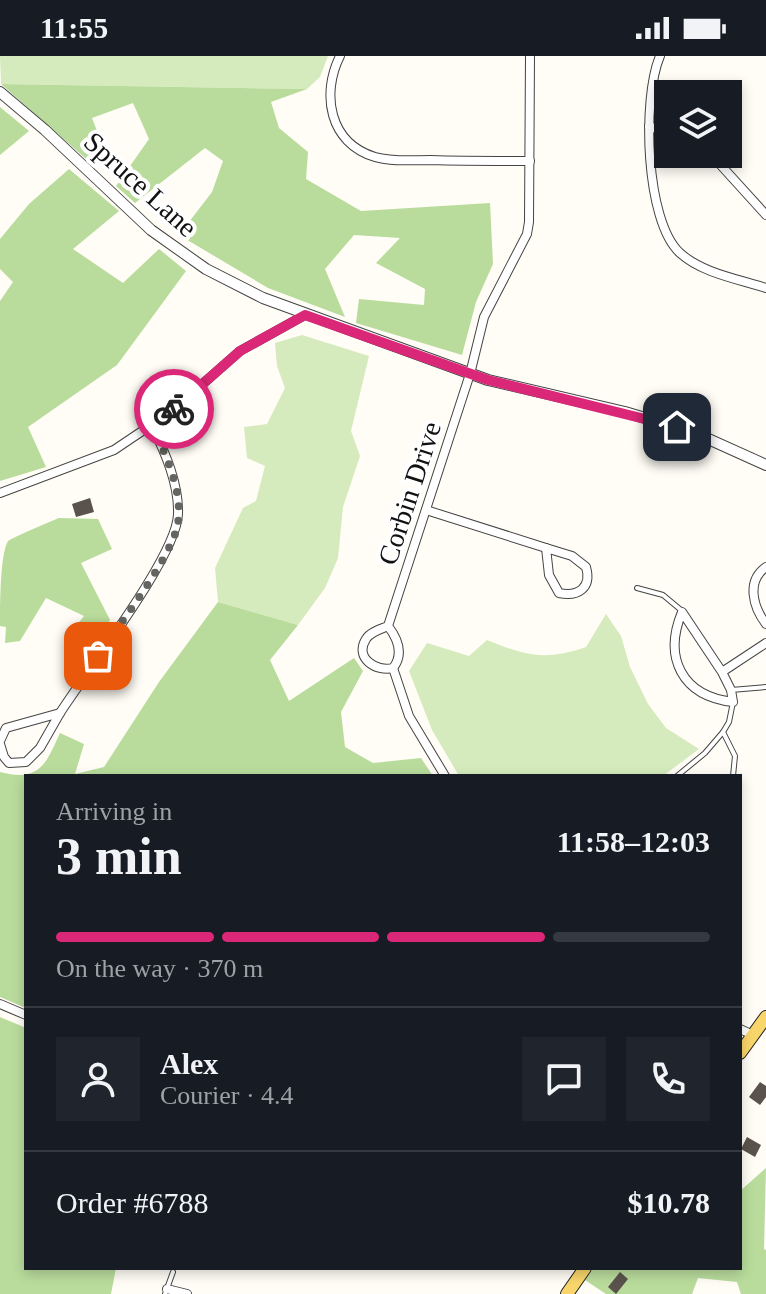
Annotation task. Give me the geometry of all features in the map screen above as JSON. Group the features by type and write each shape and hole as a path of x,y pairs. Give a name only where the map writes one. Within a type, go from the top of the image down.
{"main road":[{"path":"742,1050 766,1017"},
{"path":"567,1294 584,1270"}],"street":[{"path":"340,56 329,85 329,105 341,134 365,153 395,160 530,161"},
{"name":"Corbin Drive","path":"393,668 375,668 363,655 366,638 388,626 470,374 484,317 527,234 530,56"},
{"path":"660,56 650,91 649,126 656,202 665,233 680,253 701,266 766,288"},
{"name":"Spruce Lane","path":"0,92 167,244 230,282 305,315 470,374 660,421 719,442 766,465"},
{"path":"649,126 654,128"},
{"path":"721,168 766,215"},
{"path":"0,493 114,450 152,426 240,351 305,315"},
{"path":"60,713 6,728 0,742 9,763 26,762 40,748 161,561 177,528 175,484 152,426"},
{"path":"426,510 572,556 586,567 588,583 583,590 576,594 559,593 549,575 546,548"},
{"path":"766,567 756,577 754,585 758,613 766,624"},
{"path":"682,612 722,672 733,702 697,692 682,674 675,651 677,625 682,612"},
{"path":"388,626 396,636 399,647 393,668 413,723 444,774"},
{"path":"722,672 766,643"},
{"path":"0,1004 24,1014"},
{"path":"742,1030 753,1035"},
{"path":"166,1291 187,1294"}],"lane":[{"path":"637,588 663,595 682,612"},
{"path":"731,690 766,687"},
{"path":"679,774 705,753 723,732 729,722 733,702"},
{"path":"723,732 735,756 733,774"},
{"path":"166,1291 173,1272"}],"green space":[{"path":"0,56 328,56 320,77 307,89 1,84"},
{"path":"1,84 307,89 271,102 279,128 308,152 306,179 361,211 490,203 493,264 476,302 462,355 356,323 359,299 424,305 425,289 376,263 400,238 354,235 325,269 345,317 268,288 179,235 212,192 223,161 205,148 135,203 116,186 149,139 133,103 92,118 105,152 93,165"},
{"path":"0,107 29,131 0,155"},
{"path":"69,169 119,211 73,249 123,283 159,249 186,271 117,365 28,427 46,467 0,481 0,301 13,282 0,269 0,239 29,204"},
{"path":"302,335 369,356 351,431 360,456 343,507 338,558 325,588 298,625 218,602 215,568 243,508 256,501 265,466 247,458 244,427 267,424 285,388 277,366 275,343"},
{"path":"59,518 98,519 112,549 81,563 110,620 86,656 66,638 84,616 46,598 20,641 5,643 6,627 0,626 2,568 8,541"},
{"path":"218,602 298,625 270,660 289,701 354,658 363,671 341,712 345,747 373,763 421,758 432,774 75,774 104,767 159,682"},
{"path":"606,614 621,636 630,667 648,704 666,728 699,749 666,774 458,774 432,730 409,671 427,643 469,656 487,640 536,655 559,654 586,647"},
{"path":"60,733 84,744 75,774 28,774 45,762"},
{"path":"0,772 24,775 24,1007 0,997"},
{"path":"0,1017 24,1027 24,1270 116,1270 111,1294 0,1294"},
{"path":"766,1168 766,1294 741,1294 737,1282 698,1278 692,1294 606,1294 585,1280 592,1270 742,1270 742,1189"}],"building":[{"path":"90,498 94,512 76,517 72,504"},
{"path":"760,1082 766,1086 766,1097 760,1105 749,1097"},
{"path":"747,1137 761,1145 755,1157 742,1147"},
{"path":"620,1272 628,1279 616,1294 608,1287"}],"way so far":[{"path":"98,656 161,561 177,528 175,484 152,426 174,409"}],"route":[{"path":"174,409 240,351 305,315 488,380 677,427"}]}
